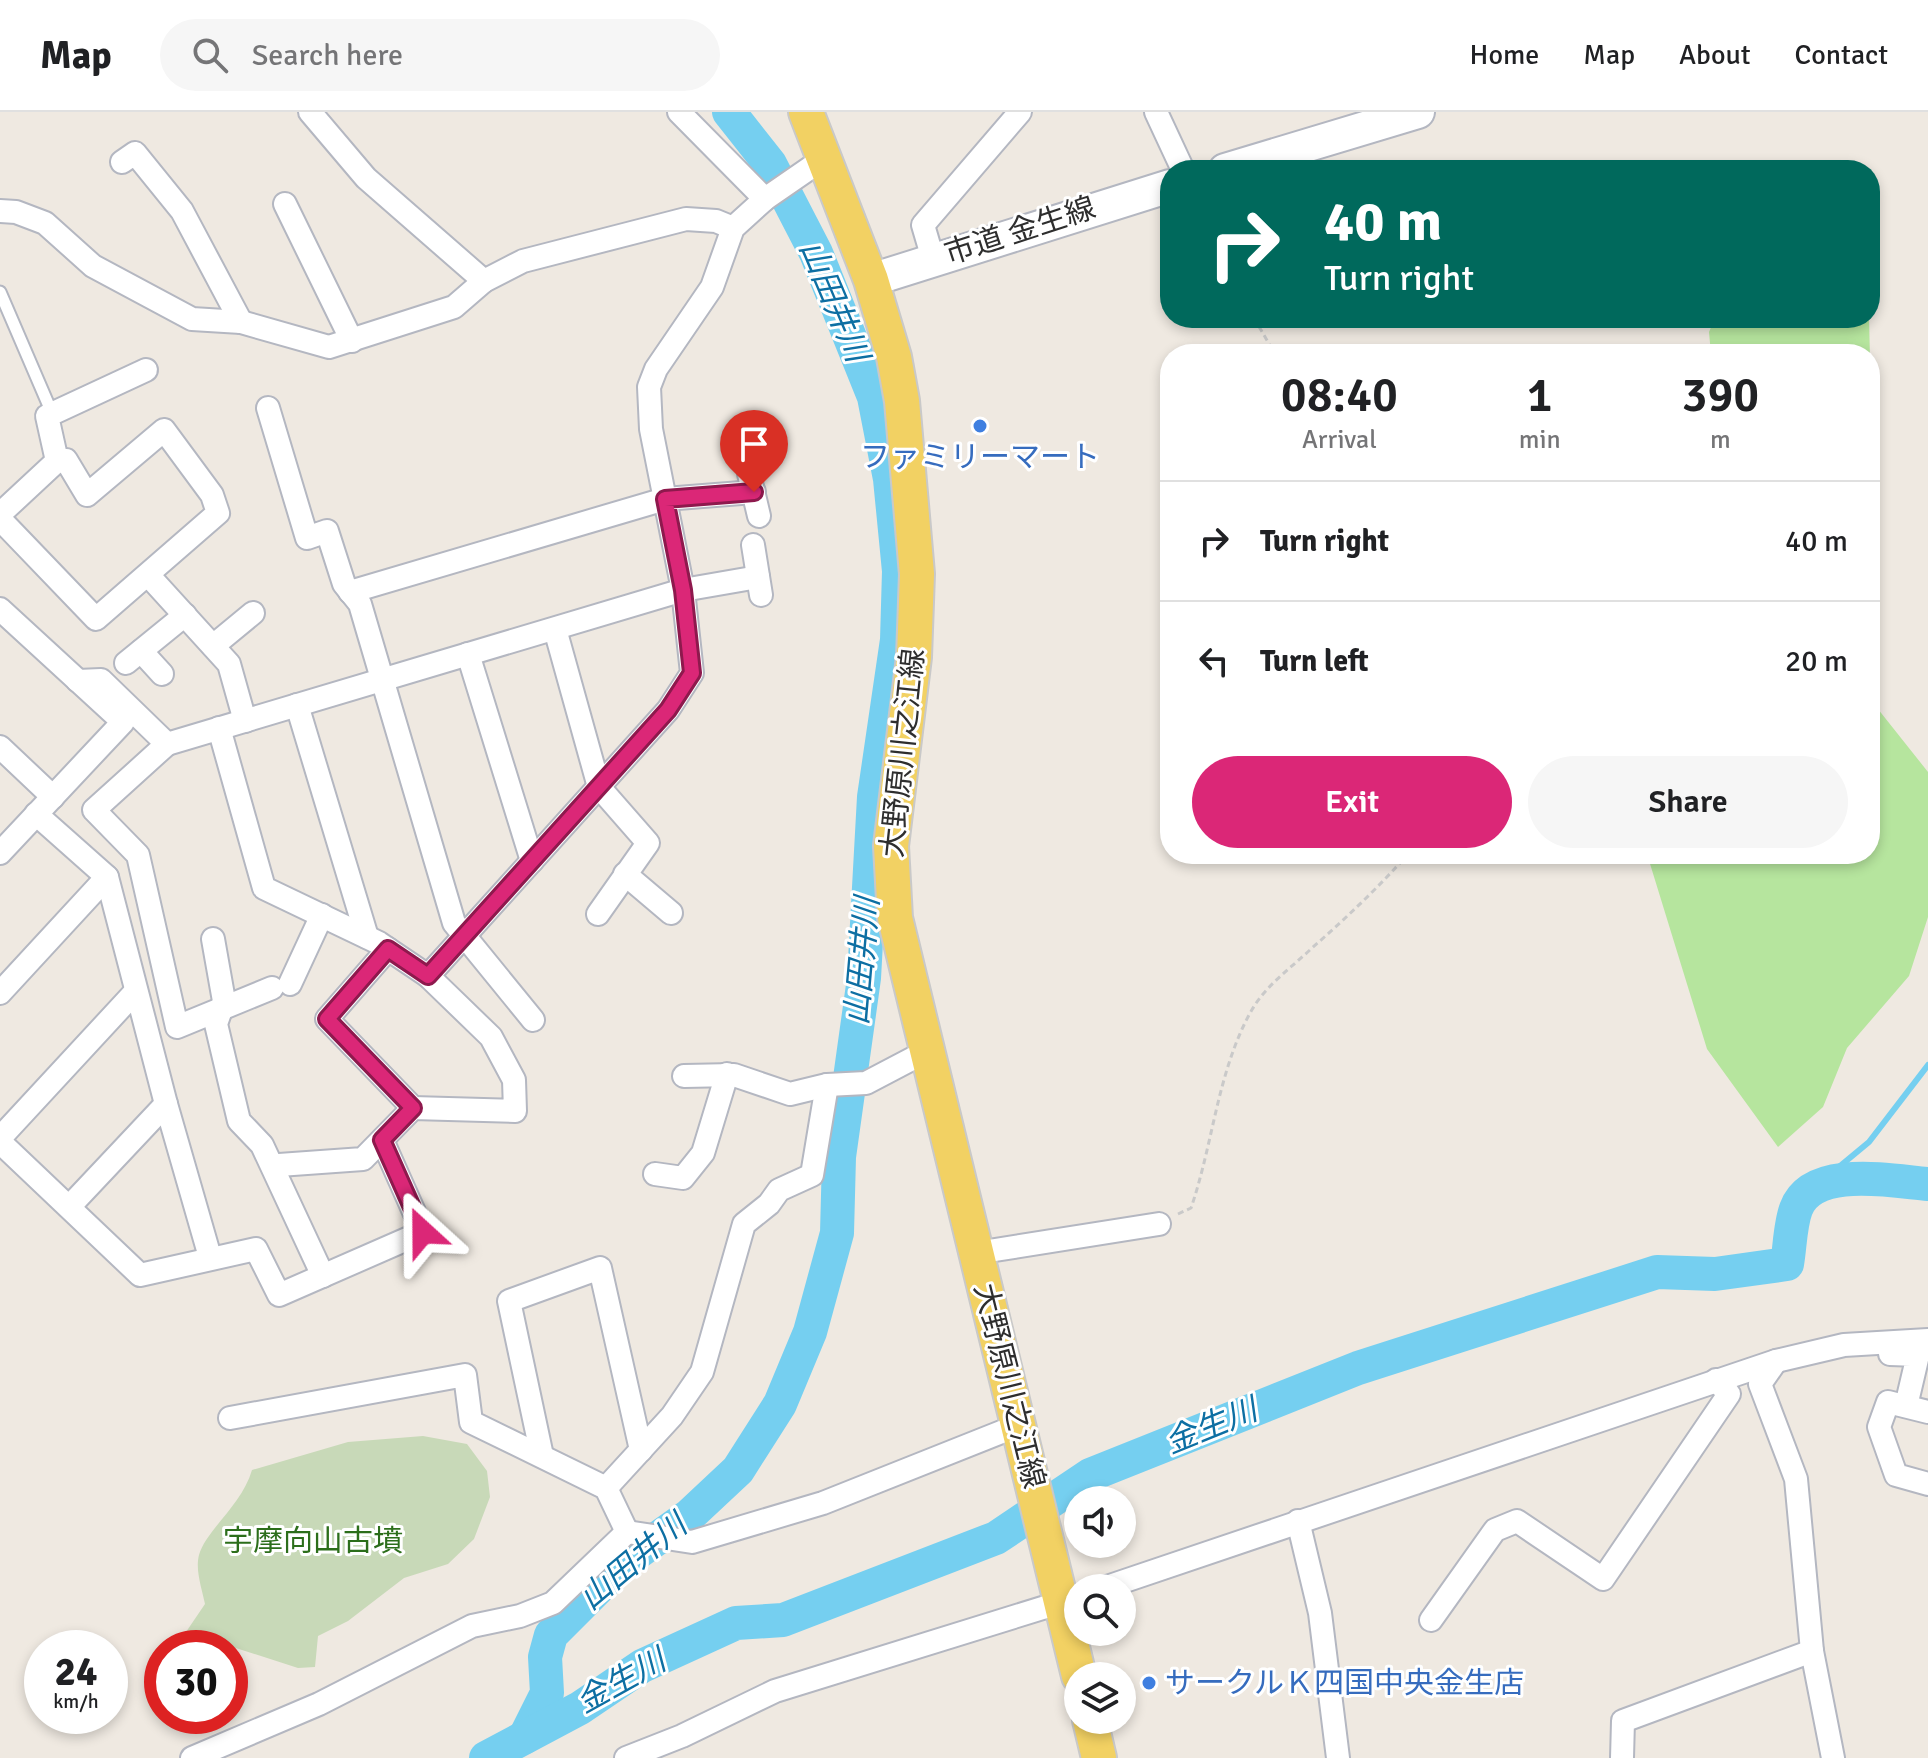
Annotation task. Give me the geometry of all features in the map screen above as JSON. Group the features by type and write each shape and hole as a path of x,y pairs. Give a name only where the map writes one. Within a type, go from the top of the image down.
{"main road":[{"name":"大野原川之江線","path":"806,112 810,167 871,280 894,357 902,401 914,543 914,657 893,814 891,882 895,918 1019,1425 1064,1579"},
{"path":"1093,1734 1099,1758"}],"street":[{"path":"310,112 366,178 484,281"},
{"path":"679,112 765,199"},
{"path":"933,259 923,225 1020,112"},
{"path":"1156,112 1178,160"},
{"path":"1258,160 1418,112"},
{"path":"122,162 135,153 241,322"},
{"path":"428,976 668,710 692,673 683,590 651,429 649,387 656,369 712,287 733,228 765,199 810,167"},
{"name":"市道 金生線","path":"871,280 1160,189"},
{"path":"285,204 304,264 352,341"},
{"path":"0,211 16,212 45,223 93,266 192,319 241,322 329,347 454,307 484,281 523,261 686,219 716,221 733,228"},
{"path":"57,461 47,416 146,370"},
{"path":"268,408 307,538 327,531 344,584 360,604 454,923 533,1020"},
{"path":"164,430 212,495 218,513 96,619 0,516 57,461 66,460 87,495 164,430"},
{"path":"350,592 665,499 752,483 759,516"},
{"path":"322,915 281,986 177,1027 138,855 94,810 167,744 683,590 760,586 753,545"},
{"path":"149,576 229,664 245,721"},
{"path":"0,609 123,722 0,853"},
{"path":"213,646 253,613"},
{"path":"162,674 134,657 185,615"},
{"path":"555,629 599,787 648,843 598,914"},
{"path":"468,654 532,861"},
{"path":"78,681 101,680 167,744"},
{"path":"297,705 367,937"},
{"path":"219,728 264,888 367,937 388,949 428,976 491,1037 514,1080 515,1111 413,1108 327,1019 388,949"},
{"path":"0,747 53,797"},
{"path":"105,800 147,843"},
{"path":"36,814 107,877 166,1104 210,1257"},
{"path":"625,874 671,913"},
{"path":"0,993 107,877"},
{"path":"213,939 224,1001 216,1024 239,1121 262,1145 323,1276"},
{"path":"136,991 0,1140 140,1275 256,1249 279,1295 423,1232 382,1140"},
{"path":"684,1076 727,1074 790,1094 827,1085 866,1083 927,1051"},
{"path":"655,1174 683,1178 703,1153 727,1074"},
{"path":"606,1488 672,1416 702,1372 744,1224 779,1190 812,1175 827,1085"},
{"path":"69,1207 166,1104"},
{"path":"279,1165 363,1159 413,1108"},
{"path":"976,1253 1159,1224"},
{"path":"542,1456 509,1301 600,1268 641,1450"},
{"path":"1136,1577 1298,1521 1722,1387 1776,1361 1844,1345 1928,1340"},
{"path":"1844,1345 1854,1354 1918,1355 1906,1406"},
{"path":"1760,1384 1776,1361"},
{"path":"230,1418 465,1375 471,1422 606,1488 627,1532"},
{"path":"1722,1387 1760,1384"},
{"path":"1760,1384 1796,1479 1812,1651 1833,1758"},
{"path":"1431,1620 1495,1530 1517,1521 1603,1579 1722,1387"},
{"path":"1928,1412 1888,1402 1879,1427 1896,1475 1928,1484"},
{"path":"627,1532 692,1542 823,1503 1019,1425"},
{"path":"1298,1521 1320,1613 1338,1758"},
{"path":"192,1758 319,1704 420,1649 472,1626 520,1616 553,1603 627,1532"},
{"path":"626,1758 682,1736 775,1691 1064,1602"},
{"path":"1622,1758 1623,1721 1812,1651"}],"lane":[{"path":"0,292 52,413"}],"path":[{"path":"1159,1224 1191,1208 1204,1171 1228,1067 1249,1015 1262,996 1376,890 1399,864"}],"green space":[{"path":"1711,328 1869,328 1870,344 1710,344"},
{"path":"1880,712 1928,772 1928,917 1909,976 1847,1048 1823,1107 1778,1147 1707,1049 1650,864 1880,864"},
{"name":"宇摩向山古墳","path":"423,1436 467,1444 487,1471 490,1497 474,1539 448,1564 404,1578 348,1621 318,1636 315,1667 298,1668 248,1652 248,1630 187,1630 205,1604 198,1573 199,1555 209,1536 240,1495 252,1470 348,1442"}],"waterway":[{"name":"山田井川","path":"525,1737 547,1693 545,1657 551,1635 623,1563 690,1515 738,1470 780,1404 810,1332 837,1233 839,1157 864,978 874,797 897,640 899,571 890,479 874,397 816,253 770,164 729,112"},
{"path":"1816,1186 1869,1142 1928,1065"},
{"name":"金生川","path":"486,1758 580,1708 642,1666 736,1623 783,1620 996,1538 1090,1475 1358,1368 1657,1272 1715,1274 1787,1264 1796,1209 1805,1195 1818,1186 1854,1179 1928,1184"}],"place":[{"name":"ファミリーマート","path":"980,426"},
{"name":"サークルＫ四国中央金生店","path":"1149,1683"}],"route":[{"path":"423,1232 382,1140 413,1108 327,1019 388,949 428,976 668,710 692,673 683,590 665,499 754,492"}]}
